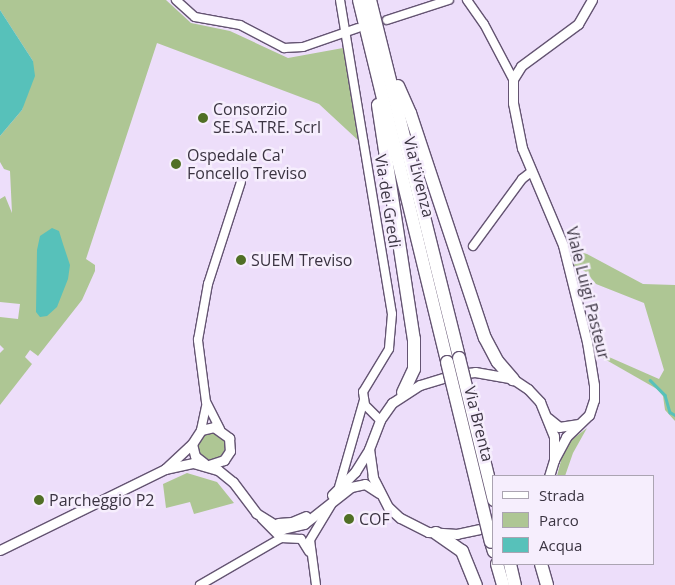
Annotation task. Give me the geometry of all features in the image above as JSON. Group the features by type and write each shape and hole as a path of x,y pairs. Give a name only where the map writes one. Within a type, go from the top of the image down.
{"highway":[{"name":"Via Livenza","path":"359,0 378,55 453,360"},
{"name":"Via Livenza","path":"370,0 378,55"},
{"path":"378,55 410,113 485,338 498,362 513,379"},
{"path":"378,55 414,339 414,369 403,394"},
{"name":"Via Brenta","path":"453,360 492,493"},
{"name":"Via Brenta","path":"453,360 492,547"},
{"path":"436,533 462,551 476,585"},
{"path":"497,565 503,585"},
{"path":"510,565 515,585"},
{"path":"541,565 547,585"}],"street":[{"path":"176,0 195,17 240,25 284,48 303,47 358,28"},
{"name":"Via dei Gredi","path":"338,489 364,400 364,389 389,349 393,321 340,0"},
{"path":"387,20 449,0"},
{"path":"467,0 484,24 513,79 531,57 578,24 592,0"},
{"name":"Viale Luigi Pasteur","path":"513,79 513,103 531,172 559,234 587,342 594,400 589,415 566,437 554,460"},
{"path":"473,246 522,178 531,172"},
{"path":"165,469 192,444 201,430 206,402 198,340 200,324 208,284 241,182"},
{"path":"260,517 280,523 292,522 310,514 355,472 369,449 380,420 403,394 438,379 466,373 494,374 513,379 528,389 547,416 559,427 581,423"},
{"path":"364,400 380,420"},
{"path":"206,402 230,444 227,457 233,482"},
{"path":"547,416 554,436 554,460 549,475"},
{"path":"201,430 220,429"},
{"path":"192,444 195,456 233,482 260,517 281,538"},
{"path":"369,449 373,477 379,493"},
{"path":"0,550 165,469 188,463 219,463 227,457"},
{"path":"260,517 277,528 292,528 358,485 370,486 379,493 400,518 436,533 467,532 492,526"},
{"path":"310,556 312,534 334,501"},
{"path":"200,585 281,538 301,539 310,556 316,585"}],"green space":[{"path":"0,0 166,0 191,23 230,31 288,58 343,48 360,142 319,104 157,43 86,259 95,265 95,271 82,300 38,356 30,350 25,357 32,364 0,405 0,353 4,349 0,345 0,317 18,319 20,304 0,302 0,199 5,196 12,213 10,171 4,169 0,162 0,136 22,110 33,61 0,10"},
{"path":"569,249 587,254 643,284 675,285 675,421 665,410 663,396 657,389 594,353 593,348 608,351 609,357 659,379 664,370 644,303 596,284 586,272 573,265"},
{"path":"587,428 573,453 565,475 557,475 565,445"},
{"path":"211,432 221,436 225,446 221,456 211,460 201,456 197,446 201,436"},
{"path":"187,473 217,482 234,503 194,514 190,502 166,508 163,484"}],"water":[{"path":"0,10 33,61 35,76 22,110 0,136"},
{"path":"52,228 59,231 70,265 68,279 57,307 47,316 40,317 36,312 37,250 40,236"}],"waterway":[{"path":"650,380 665,395 670,412 675,415"}],"place":[{"name":"Consorzio SE.SA.TRE. Scrl","path":"203,118"},
{"name":"Ospedale Ca' Foncello Treviso","path":"176,164"},
{"name":"SUEM Treviso","path":"241,260"},
{"name":"Parcheggio P2","path":"39,500"},
{"name":"COF","path":"349,519"}]}
